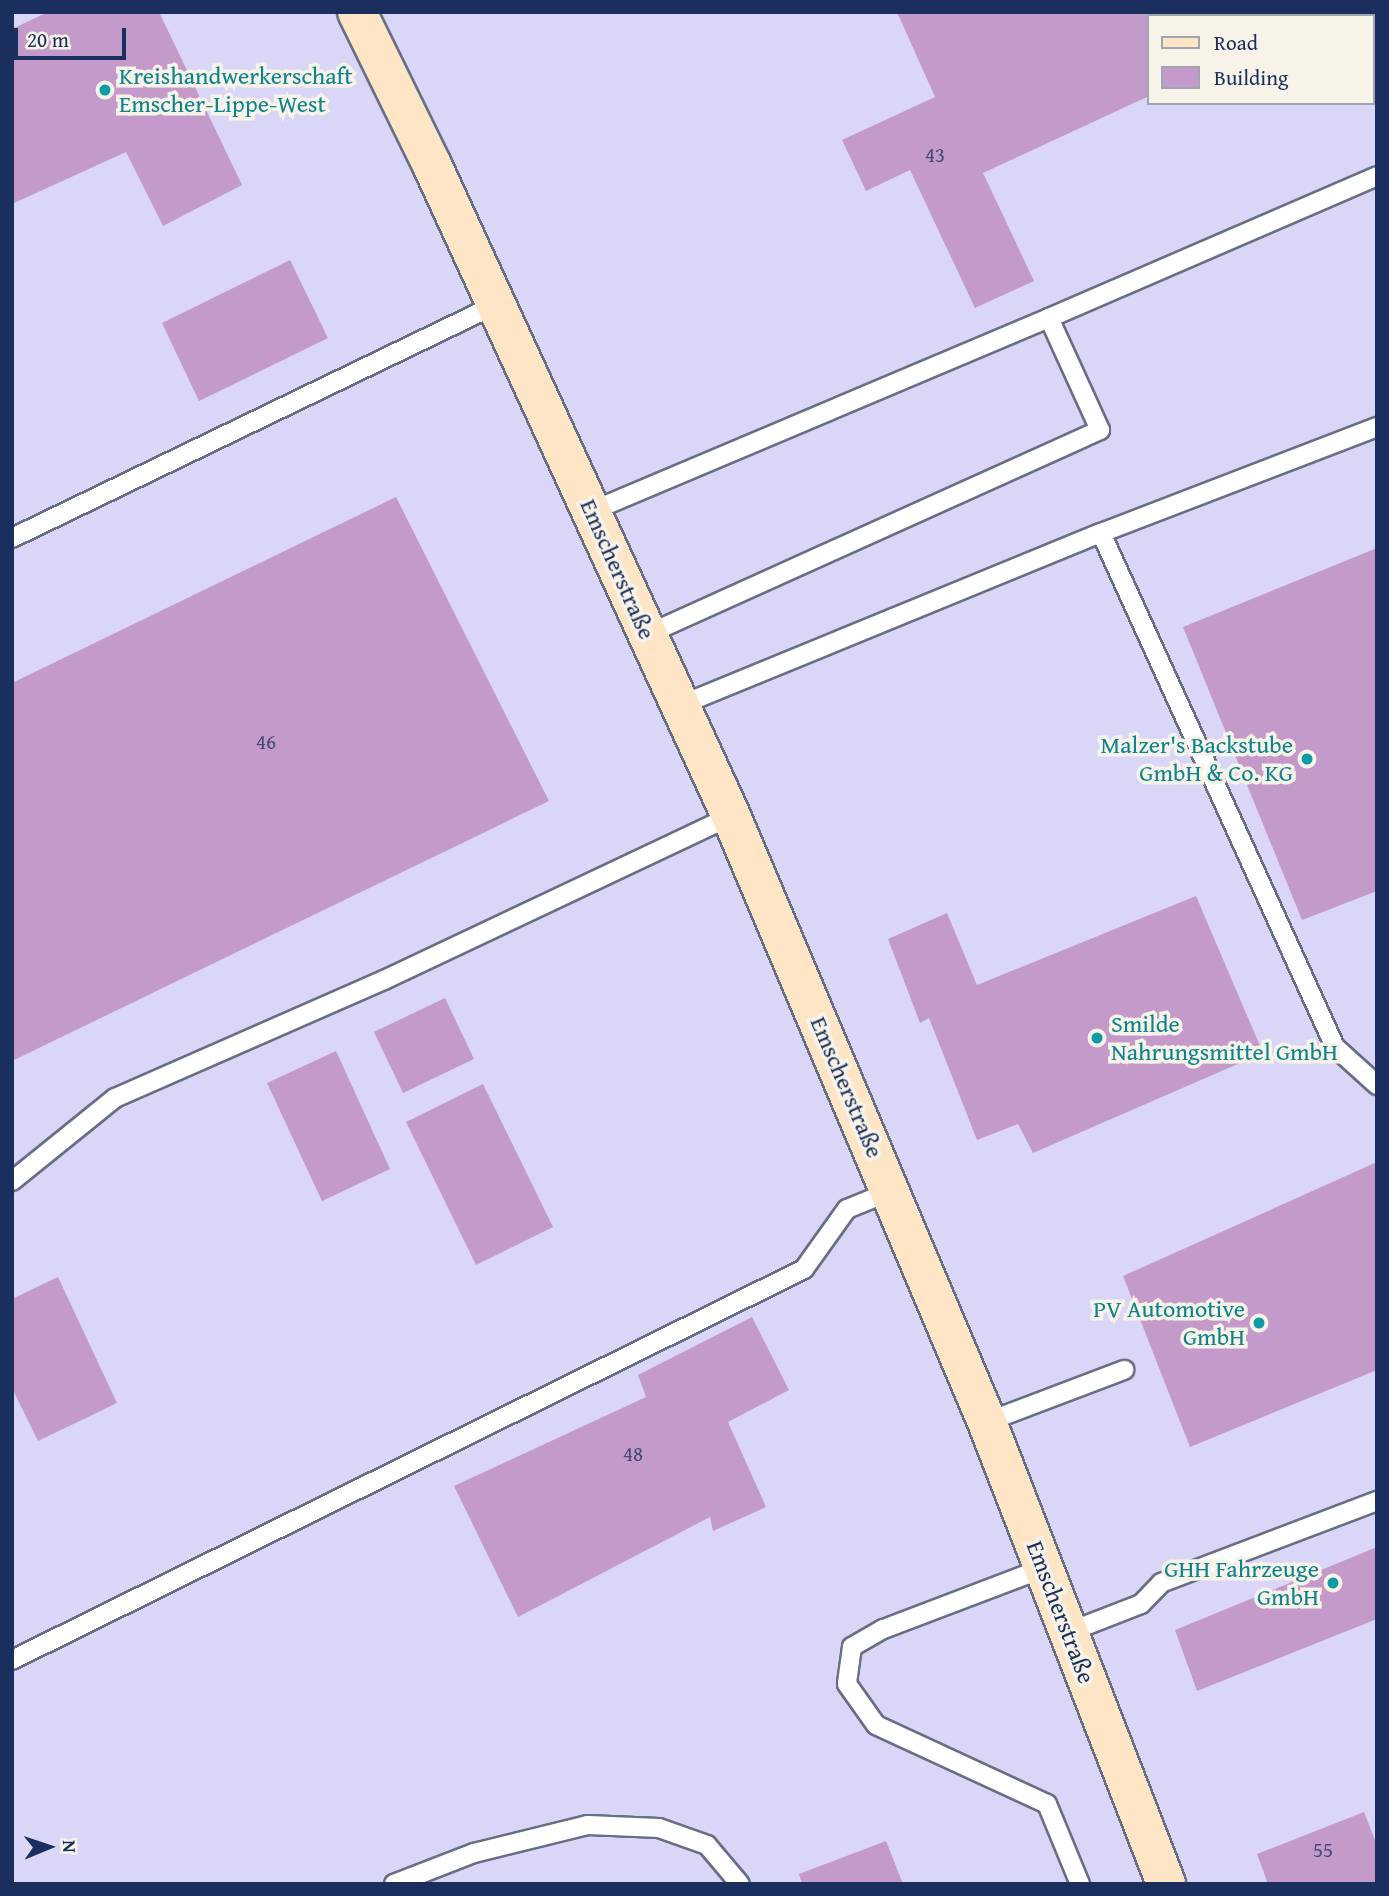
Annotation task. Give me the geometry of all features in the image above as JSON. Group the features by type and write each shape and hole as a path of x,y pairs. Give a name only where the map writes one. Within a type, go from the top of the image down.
{"street":[{"name":"Emscherstraße","path":"357,12 592,511 731,816 987,1422 1166,1884"}],"lane":[{"path":"592,511 1377,176"},
{"path":"12,538 495,305"},
{"path":"648,634 1100,430 1049,318"},
{"path":"681,705 1101,533 1377,427"},
{"path":"1101,533 1335,1047 1377,1085"},
{"path":"12,1181 115,1098 384,979 731,816"},
{"path":"12,1660 804,1269 847,1209 891,1191"},
{"path":"987,1422 1124,1370"},
{"path":"1069,1632 1142,1604 1161,1583 1377,1501"},
{"path":"1044,1568 883,1629 852,1647 847,1684 876,1725 1047,1804 1080,1884"},
{"path":"394,1884 474,1853 588,1825 659,1828 707,1845 740,1884"}],"shaded area":[{"path":"12,12 1377,12 1377,1884 12,1884"}],"building":[{"name":"Kreishandwerkerschaft Emscher-Lippe-West","path":"48,12 159,12 242,185 163,226 126,152 12,204 12,29"},
{"path":"897,12 1377,12 1375,41 1375,14 1148,14 1148,96 983,173 1034,281 975,308 910,170 866,191 842,140 935,97"},
{"path":"290,260 328,338 199,401 162,323"},
{"path":"396,497 549,801 12,1061 12,683"},
{"name":"Malzer's Backstube GmbH & Co. KG","path":"1377,548 1377,891 1302,920 1183,627"},
{"name":"Smilde Nahrungsmittel GmbH","path":"1196,896 1263,1053 1033,1153 1018,1124 977,1140 929,1018 920,1023 888,939 947,913 977,985"},
{"path":"445,998 474,1059 403,1093 374,1032"},
{"path":"336,1051 390,1169 322,1201 267,1083"},
{"path":"483,1084 553,1227 476,1265 406,1122"},
{"name":"PV Automotive GmbH","path":"1377,1162 1377,1370 1190,1447 1123,1276"},
{"path":"58,1277 117,1403 38,1441 12,1388 12,1299"},
{"path":"752,1317 789,1390 728,1422 766,1507 713,1531 710,1517 518,1617 454,1486 646,1397 638,1375"},
{"name":"GHH Fahrzeuge GmbH","path":"1377,1547 1377,1619 1197,1691 1175,1630"},
{"path":"1364,1812 1377,1845 1377,1884 1268,1884 1257,1854"},
{"path":"886,1841 903,1884 802,1884 799,1874"}],"place":[{"name":"Kreishandwerkerschaft Emscher-Lippe-West","path":"105,90"},
{"name":"Malzer's Backstube GmbH & Co. KG","path":"1307,759"},
{"name":"Smilde Nahrungsmittel GmbH","path":"1097,1038"},
{"name":"PV Automotive GmbH","path":"1259,1323"},
{"name":"GHH Fahrzeuge GmbH","path":"1333,1583"}]}
